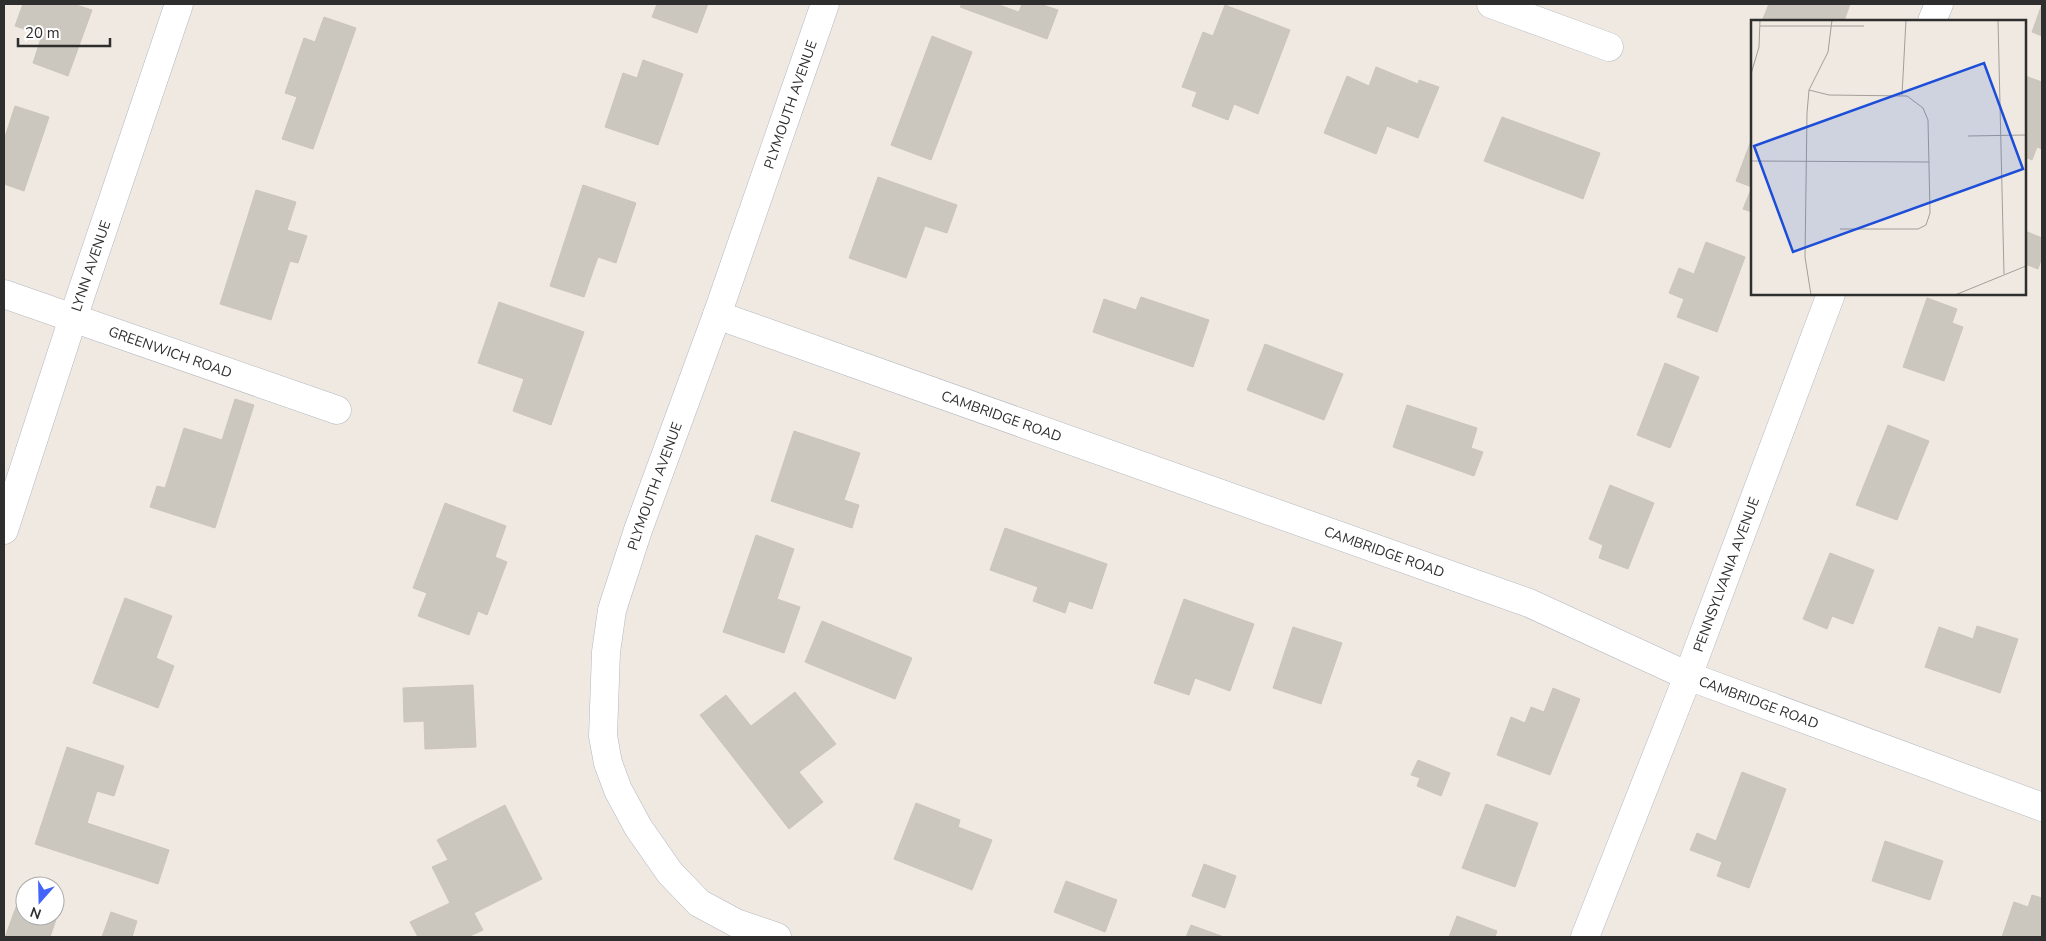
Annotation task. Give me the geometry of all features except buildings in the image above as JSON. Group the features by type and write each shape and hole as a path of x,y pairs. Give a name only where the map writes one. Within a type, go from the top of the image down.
{"street":[{"name":"LYNN AVENUE","path":"4,530 179,4"},
{"name":"PLYMOUTH AVENUE","path":"777,937 734,930 699,903 670,873 638,827 618,790 608,763 603,736 606,652 612,610 648,503 717,315 825,4"},
{"path":"1491,4 1609,47"},
{"path":"1932,20 1939,4"},
{"name":"GREENWICH ROAD","path":"4,294 337,410"},
{"name":"PENNSYLVANIA AVENUE","path":"1585,937 1688,676 1831,295"},
{"name":"CAMBRIDGE ROAD","path":"717,315 1529,604 1688,676 2042,807"}]}
